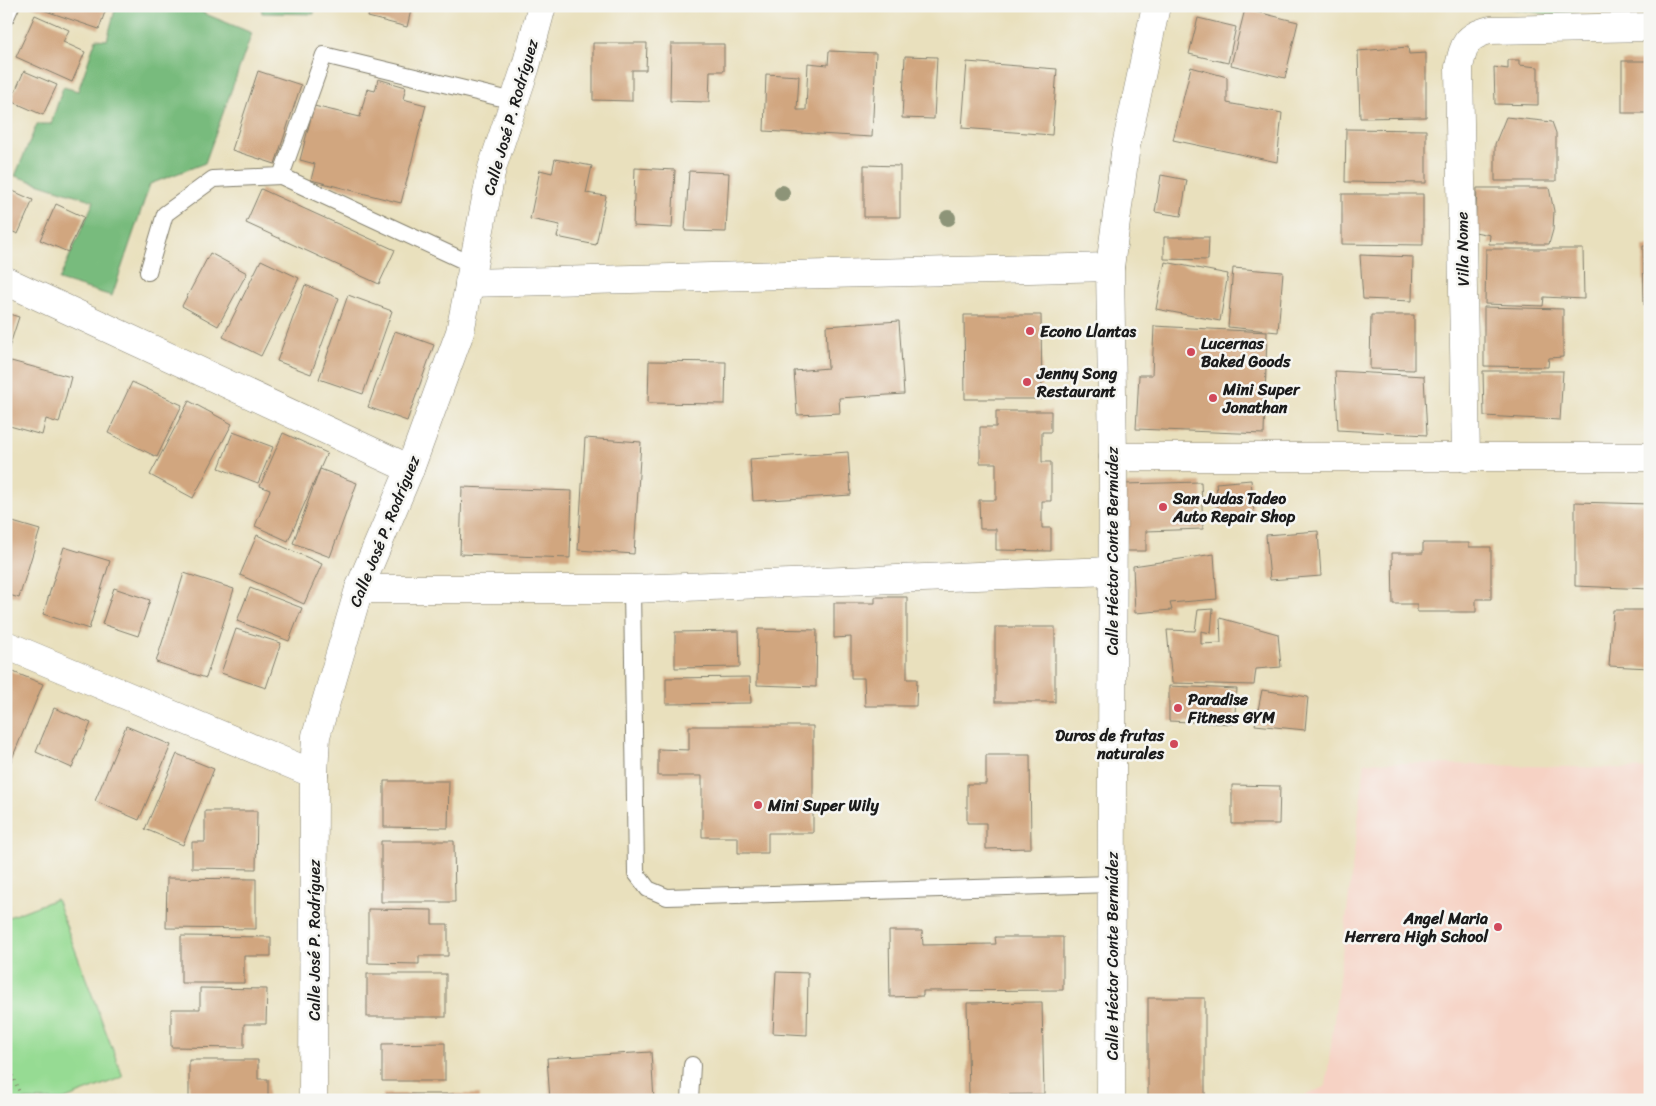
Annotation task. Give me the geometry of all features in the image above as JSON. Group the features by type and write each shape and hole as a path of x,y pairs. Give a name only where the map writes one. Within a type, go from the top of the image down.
{"street":[{"name":"Calle José P. Rodríguez","path":"314,1100 314,774 316,736 359,588 410,469 460,332 492,168 526,66 542,6"},
{"name":"Calle Héctor Conte Bermúdez","path":"1111,1100 1113,457 1110,267 1126,146 1156,6"},
{"path":"1562,18 1650,27"},
{"name":"Villa Nome","path":"1466,458 1460,67 1468,41 1476,34 1562,18"},
{"path":"471,274 1110,267"},
{"path":"6,281 410,469"},
{"path":"1113,457 1650,457"},
{"path":"359,588 632,589 1112,571"},
{"path":"6,645 314,774"}],"lane":[{"path":"6,17 11,6"},
{"path":"281,176 324,55 514,100"},
{"path":"148,272 165,214 213,179 281,176 471,274"},
{"path":"632,589 636,873 648,890 667,897 1112,884"},
{"path":"690,1100 692,1065"}],"path":[{"path":"6,1062 23,1100"}],"shaded area":[{"name":"Angel Maria Herrera High School","path":"1365,762 1650,769 1650,1100 1295,1100 1326,1086"}],"green space":[{"path":"116,6 203,6 203,13 252,33 205,163 150,184 112,296 59,280 94,201 15,176 37,124 51,124 63,87 78,91 96,39 107,40"},
{"path":"261,6 314,6 314,14 262,13"},
{"path":"1496,6 1612,6 1553,15"},
{"path":"56,899 123,1077 63,1100 6,1100 6,918"}],"building":[{"path":"31,6 107,6 99,29"},
{"path":"371,6 412,6 407,27 368,17"},
{"path":"1210,6 1232,6 1232,11"},
{"path":"1245,9 1298,22 1285,78 1231,65"},
{"path":"35,15 69,30 63,42 85,52 72,82 16,57"},
{"path":"1198,18 1236,27 1228,63 1189,54"},
{"path":"593,43 647,43 646,70 632,70 632,101 593,100"},
{"path":"671,44 724,44 724,71 710,71 709,102 670,101"},
{"path":"1408,47 1409,54 1426,53 1426,117 1360,118 1358,51"},
{"path":"829,51 876,53 872,137 764,131 766,74 799,76 797,110 806,110 808,63 828,65"},
{"path":"905,56 937,57 934,119 902,118"},
{"path":"1508,60 1519,60 1519,65 1538,67 1538,105 1495,104 1494,67 1508,69"},
{"path":"1622,61 1650,61 1650,113 1622,113"},
{"path":"967,62 1057,69 1052,135 962,128"},
{"path":"1191,67 1227,77 1227,103 1282,113 1277,162 1173,140"},
{"path":"24,71 57,85 43,115 11,101"},
{"path":"258,71 301,85 275,164 232,150"},
{"path":"378,79 406,87 403,99 426,105 401,203 311,180 315,164 300,160 314,106 360,117 367,89 375,91"},
{"path":"1506,117 1552,122 1556,133 1556,181 1495,181 1495,144"},
{"path":"1346,129 1426,130 1426,183 1345,182"},
{"path":"555,159 592,166 586,193 606,196 596,245 557,237 560,225 530,219 540,170 552,173"},
{"path":"864,165 900,166 900,217 864,217"},
{"path":"635,168 675,170 672,228 633,226"},
{"path":"689,171 729,173 726,232 685,231"},
{"path":"1161,175 1187,180 1181,216 1155,212"},
{"path":"6,188 33,200 18,234 6,229"},
{"path":"1477,188 1549,188 1554,211 1553,230 1549,244 1489,244 1490,235 1475,232"},
{"path":"261,189 395,250 379,284 246,223"},
{"path":"1342,194 1423,194 1423,245 1342,244"},
{"path":"56,204 84,217 68,252 40,240"},
{"path":"1164,237 1209,237 1208,260 1164,259"},
{"path":"1643,246 1650,246 1650,305 1644,305"},
{"path":"1486,249 1583,249 1584,299 1544,297 1543,306 1485,304"},
{"path":"210,253 247,273 218,326 182,306"},
{"path":"1360,255 1413,257 1412,301 1363,299"},
{"path":"261,260 299,278 261,356 223,337"},
{"path":"1165,262 1228,274 1220,321 1156,309"},
{"path":"1233,268 1283,272 1278,332 1228,327"},
{"path":"305,285 339,298 311,374 277,361"},
{"path":"348,295 392,311 363,394 319,379"},
{"path":"1484,307 1563,309 1563,357 1549,358 1548,367 1484,366"},
{"path":"6,313 19,317 7,354 6,354"},
{"path":"964,315 1041,315 1042,399 965,399"},
{"path":"1371,315 1414,315 1414,370 1370,369"},
{"path":"899,321 904,394 839,398 840,413 797,415 794,371 828,368 826,326"},
{"path":"1154,326 1267,332 1264,434 1136,429 1139,375 1152,375"},
{"path":"395,331 434,345 407,421 368,407"},
{"path":"11,361 71,377 59,423 46,419 42,435 6,425 6,378"},
{"path":"649,361 726,362 725,404 648,403"},
{"path":"1335,371 1424,376 1427,435 1338,430"},
{"path":"1483,371 1563,371 1560,420 1484,416"},
{"path":"132,382 182,405 157,457 108,433"},
{"path":"189,401 232,424 193,498 150,475"},
{"path":"996,411 1051,411 1051,432 1042,432 1042,462 1051,462 1051,501 1042,501 1042,528 1051,528 1051,551 996,550 996,529 980,529 979,500 996,500 996,463 980,463 980,427 996,427"},
{"path":"233,432 273,447 258,483 219,468"},
{"path":"283,433 327,453 288,541 255,526 270,490 260,486"},
{"path":"585,438 641,442 634,554 578,550"},
{"path":"848,452 851,495 753,501 750,459"},
{"path":"320,469 357,483 330,557 293,543"},
{"path":"1251,480 1254,514 1219,517 1216,483"},
{"name":"San Judas Tadeo Auto Repair Shop","path":"1201,482 1203,529 1146,531 1146,551 1126,551 1124,484"},
{"path":"462,487 572,491 570,558 460,554"},
{"path":"1575,502 1650,504 1650,589 1575,586"},
{"path":"6,520 40,530 19,598 6,594"},
{"path":"1318,531 1321,576 1270,580 1266,535"},
{"path":"257,535 322,564 304,604 240,575"},
{"path":"1423,543 1469,543 1469,547 1491,547 1491,599 1476,599 1476,612 1417,612 1417,604 1393,604 1392,553 1423,553"},
{"path":"64,547 110,561 89,629 43,614"},
{"path":"1214,554 1217,599 1170,603 1172,610 1135,613 1133,566"},
{"path":"184,573 234,589 206,678 156,662"},
{"path":"114,588 150,600 138,636 102,624"},
{"path":"250,588 302,608 289,641 237,621"},
{"path":"875,597 907,597 907,679 917,679 916,706 865,706 864,678 851,678 851,637 834,638 834,603 875,603"},
{"path":"1213,609 1211,633 1201,631 1201,644 1221,643 1220,618 1278,634 1281,667 1256,669 1254,685 1172,683 1167,630 1195,631 1198,610"},
{"path":"1613,610 1650,610 1650,668 1609,666"},
{"path":"995,627 1055,627 1055,702 995,702"},
{"path":"236,629 281,643 266,688 221,673"},
{"path":"758,629 817,630 816,687 757,685"},
{"path":"739,631 740,667 675,668 675,632"},
{"path":"6,669 43,684 6,773"},
{"path":"750,677 751,703 666,704 666,678"},
{"path":"1169,686 1237,689 1234,724 1169,721"},
{"path":"1262,690 1308,697 1305,730 1255,725"},
{"path":"54,708 91,723 72,768 36,752"},
{"path":"126,726 171,745 139,820 95,801"},
{"name":"Mini Super Wily","path":"689,726 813,726 813,833 768,833 768,853 738,853 738,837 702,837 702,776 658,776 658,749 689,750"},
{"path":"177,754 214,769 183,845 145,829"},
{"path":"986,755 1030,755 1031,848 986,849 986,823 967,823 967,784 986,784"},
{"path":"384,781 449,781 448,828 384,827"},
{"path":"1232,785 1280,786 1279,824 1232,824"},
{"path":"205,811 257,811 256,869 192,868 192,842 205,842"},
{"path":"381,841 454,841 455,902 381,902"},
{"path":"167,878 256,879 256,929 166,928"},
{"path":"368,909 432,910 432,924 448,924 448,956 419,956 419,964 368,963"},
{"path":"889,931 922,931 923,945 996,944 995,937 1063,937 1063,990 923,991 923,996 890,997"},
{"path":"181,936 271,937 271,956 244,956 244,983 181,983"},
{"path":"776,972 808,973 807,1035 773,1033"},
{"path":"367,974 446,974 446,1017 367,1017"},
{"path":"200,988 267,989 266,1024 244,1024 244,1048 171,1047 171,1009 200,1009"},
{"path":"1148,998 1205,998 1205,1100 1148,1100"},
{"path":"1042,1002 1044,1094 969,1095 967,1003"},
{"path":"445,1043 445,1081 382,1081 382,1044"},
{"path":"651,1052 654,1100 550,1100 547,1058"},
{"path":"189,1060 258,1060 258,1079 268,1079 268,1100 189,1100"},
{"path":"383,1094 479,1094 479,1100 383,1100"},
{"path":"1065,1096 1065,1100 1040,1100 1040,1097"}],"place":[{"name":"Econo Llantas","path":"1030,331"},
{"name":"Lucernas Baked Goods","path":"1191,352"},
{"name":"Jenny Song Restaurant","path":"1027,382"},
{"name":"Mini Super Jonathan","path":"1213,398"},
{"name":"San Judas Tadeo Auto Repair Shop","path":"1163,507"},
{"name":"Paradise Fitness GYM","path":"1178,708"},
{"name":"Duros de frutas naturales","path":"1174,744"},
{"name":"Mini Super Wily","path":"758,805"},
{"name":"Angel Maria Herrera High School","path":"1498,927"}]}
